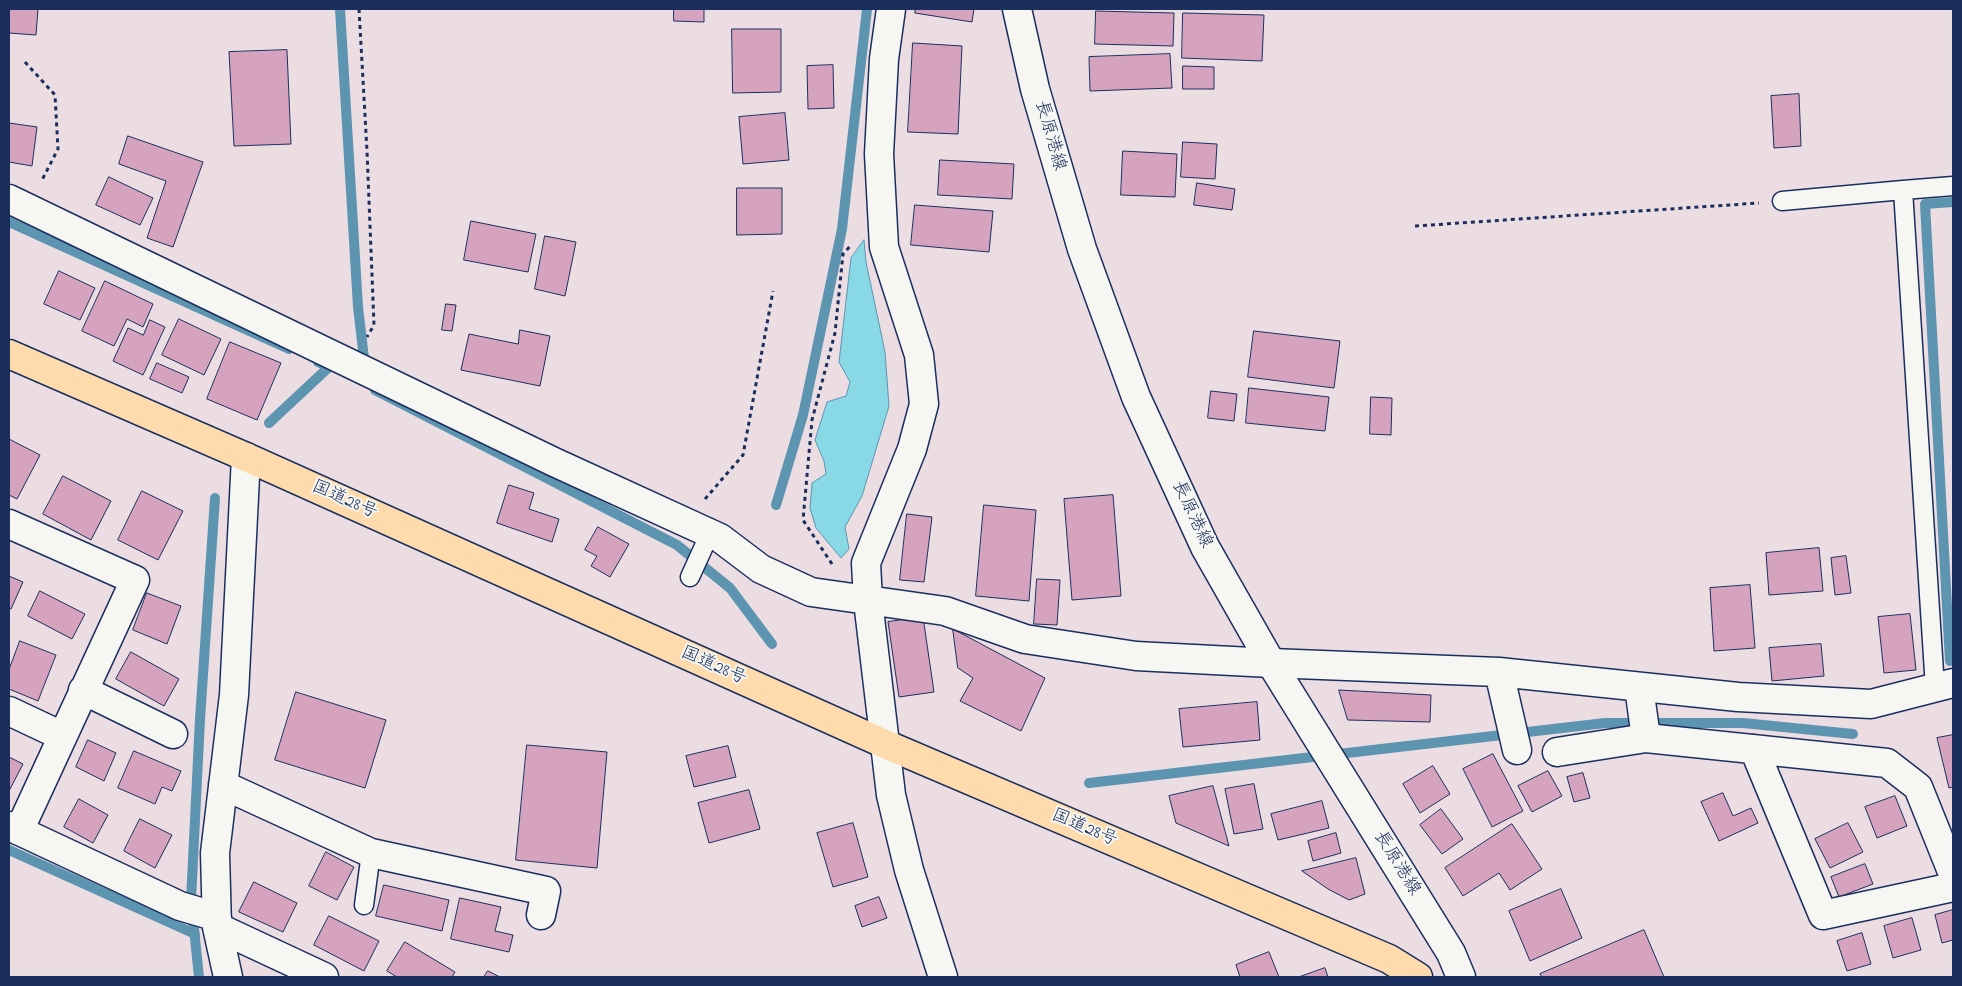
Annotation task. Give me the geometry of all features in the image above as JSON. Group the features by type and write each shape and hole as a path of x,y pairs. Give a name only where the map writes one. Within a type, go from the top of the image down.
{"highway":[{"name":"国道28号","path":"9,354 246,457 885,744 1389,959 1418,977"}],"street":[{"path":"891,9 884,59 879,154 884,248 919,355 924,404 912,449 866,563 862,600 885,744 891,795 909,870 943,977"},
{"name":"長原港線","path":"1017,9 1035,89 1082,249 1136,397 1205,547 1271,663 1451,953 1461,977"},
{"path":"18,203 554,462 710,533 720,538 761,569 811,592 945,611 1024,639 1136,656 1499,672 1738,697 1871,704 1944,686"},
{"path":"228,977 217,922 215,853 234,695 246,457"},
{"path":"9,524 134,580 62,736 14,829 217,922 324,977"},
{"path":"1499,672 1517,750"},
{"path":"1639,687 1646,738"},
{"path":"83,690 173,734"},
{"path":"9,711 62,736"},
{"path":"1557,752 1646,738 1888,763 1918,787 1953,874"},
{"path":"1754,750 1823,915 1953,887"},
{"path":"223,785 371,853 546,891 541,915"}],"lane":[{"path":"1782,201 1953,186"},
{"path":"1903,190 1944,686"},
{"path":"690,577 710,533"},
{"path":"364,905 371,853"}],"path":[{"path":"352,364 374,325 359,9"},
{"path":"18,203 58,149 55,95 25,62"},
{"path":"1415,226 1782,201"},
{"path":"862,600 802,520 812,420 835,333 843,254 882,209"},
{"path":"685,522 743,455 773,291"}],"water":[{"path":"864,240 866,262 885,352 889,406 862,496 845,527 849,549 841,558 816,528 810,508 812,483 826,474 824,461 815,440 827,402 846,396 850,382 839,362 851,258"}],"building":[{"path":"9,9 38,9 36,35 9,33"},
{"path":"674,9 704,9 704,22 674,21"},
{"path":"916,9 974,9 972,22 915,13"},
{"path":"1096,11 1174,13 1173,46 1095,44"},
{"path":"1183,13 1264,15 1262,61 1182,58"},
{"path":"732,29 781,29 781,92 733,93"},
{"path":"913,43 962,46 958,134 908,132"},
{"path":"287,50 291,144 234,146 229,52"},
{"path":"1170,54 1172,88 1090,91 1089,57"},
{"path":"833,65 834,108 808,109 807,66"},
{"path":"1183,66 1214,67 1214,89 1183,89"},
{"path":"1799,94 1801,146 1774,148 1771,96"},
{"path":"785,113 789,160 743,164 739,117"},
{"path":"9,123 37,127 32,166 9,162"},
{"path":"128,136 203,162 173,247 147,238 166,181 119,164"},
{"path":"1183,142 1217,144 1215,179 1181,177"},
{"path":"1123,151 1177,154 1175,197 1121,195"},
{"path":"940,160 1014,164 1012,199 938,195"},
{"path":"109,177 153,198 140,225 96,205"},
{"path":"1197,183 1235,189 1232,210 1194,205"},
{"path":"737,188 782,188 782,234 737,235"},
{"path":"915,205 993,211 989,252 911,245"},
{"path":"471,221 536,234 528,272 464,260"},
{"path":"545,236 576,242 565,296 535,289"},
{"path":"59,271 95,288 80,320 44,304"},
{"path":"105,281 153,304 143,327 127,319 114,346 82,331"},
{"path":"446,304 456,305 452,331 442,330"},
{"path":"179,319 221,339 204,375 162,355"},
{"path":"150,320 165,327 143,375 113,361 128,328 143,335"},
{"path":"520,330 550,336 540,386 461,370 469,334 518,344"},
{"path":"1254,331 1340,341 1334,388 1248,377"},
{"path":"230,342 281,363 257,420 207,399"},
{"path":"157,363 189,377 182,393 150,379"},
{"path":"1249,388 1329,397 1325,431 1246,423"},
{"path":"1211,391 1237,394 1234,421 1208,418"},
{"path":"1371,397 1392,398 1391,435 1370,434"},
{"path":"9,439 40,455 17,499 9,495"},
{"path":"63,476 111,501 91,540 43,514"},
{"path":"509,485 534,493 529,509 559,519 552,542 497,523"},
{"path":"142,491 183,511 158,560 118,540"},
{"path":"1113,495 1121,596 1072,600 1064,499"},
{"path":"984,505 1036,510 1029,601 976,596"},
{"path":"907,514 932,517 924,582 900,580"},
{"path":"598,527 629,544 610,577 591,566 597,556 585,550"},
{"path":"1819,548 1823,591 1769,595 1766,553"},
{"path":"1846,556 1851,593 1835,595 1831,558"},
{"path":"9,576 23,582 11,609 9,608"},
{"path":"1037,579 1060,580 1057,625 1034,624"},
{"path":"1750,585 1755,648 1714,651 1710,588"},
{"path":"40,591 85,614 72,639 28,616"},
{"path":"147,593 181,606 167,644 133,630"},
{"path":"1910,614 1916,670 1884,673 1878,617"},
{"path":"923,617 934,692 899,697 888,622"},
{"path":"953,629 1045,678 1021,731 960,701 973,678 958,668"},
{"path":"20,641 56,655 38,701 9,689 9,670"},
{"path":"1821,644 1824,676 1772,681 1769,648"},
{"path":"131,652 179,679 164,706 116,679"},
{"path":"1339,690 1431,695 1430,722 1348,720"},
{"path":"296,692 386,720 365,788 275,760"},
{"path":"1257,702 1260,740 1183,747 1179,709"},
{"path":"1953,735 1953,787 1949,788 1937,738"},
{"path":"88,740 116,753 104,781 76,767"},
{"path":"527,745 607,752 597,868 516,860"},
{"path":"728,746 736,777 694,787 686,756"},
{"path":"134,751 181,771 172,791 162,787 155,804 118,788"},
{"path":"1493,754 1523,811 1492,827 1463,769"},
{"path":"9,757 23,764 9,791"},
{"path":"1433,766 1450,794 1420,813 1403,784"},
{"path":"1548,771 1562,796 1532,812 1518,786"},
{"path":"1583,773 1590,798 1574,802 1567,777"},
{"path":"1254,784 1263,829 1234,834 1225,789"},
{"path":"1213,786 1229,846 1176,823 1169,796"},
{"path":"749,790 760,829 709,843 698,803"},
{"path":"1723,793 1733,816 1751,808 1758,823 1719,841 1701,802"},
{"path":"1895,796 1907,826 1877,838 1865,807"},
{"path":"79,799 108,815 93,843 64,827"},
{"path":"1322,801 1329,828 1278,840 1271,814"},
{"path":"1441,809 1463,839 1442,854 1420,825"},
{"path":"140,819 172,835 155,868 124,851"},
{"path":"853,823 868,877 833,887 817,833"},
{"path":"1848,823 1863,852 1830,868 1815,839"},
{"path":"1512,824 1542,869 1510,890 1499,873 1463,896 1445,868"},
{"path":"1336,833 1341,853 1313,861 1308,841"},
{"path":"326,852 354,867 337,900 309,886"},
{"path":"1356,858 1365,894 1349,900 1328,889 1302,871"},
{"path":"1865,864 1873,884 1839,897 1831,877"},
{"path":"254,882 297,903 283,932 239,912"},
{"path":"384,885 449,900 442,931 376,916"},
{"path":"1561,889 1582,938 1530,961 1509,911"},
{"path":"879,897 887,918 862,927 855,906"},
{"path":"460,898 501,907 495,931 513,935 509,952 451,939"},
{"path":"1953,910 1953,940 1942,943 1935,915"},
{"path":"329,916 379,941 364,971 314,945"},
{"path":"1912,918 1921,950 1893,958 1884,926"},
{"path":"1644,930 1664,977 1542,977 1540,974"},
{"path":"1862,933 1871,964 1847,971 1837,941"},
{"path":"405,942 455,972 452,977 397,977 387,971"},
{"path":"1269,952 1279,977 1240,977 1236,965"},
{"path":"1325,968 1328,977 1299,977"},
{"path":"488,971 500,977 484,977"}],"waterway":[{"path":"340,9 358,307 365,367"},
{"path":"776,505 803,415 842,229 867,9"},
{"path":"1950,661 1925,204 1953,202"},
{"path":"9,222 289,349"},
{"path":"269,423 329,367 318,362"},
{"path":"375,390 677,545 730,588 772,644"},
{"path":"199,977 191,900 200,719 215,498"},
{"path":"1089,783 1605,723 1743,723 1853,734"},
{"path":"9,850 195,934"}]}
